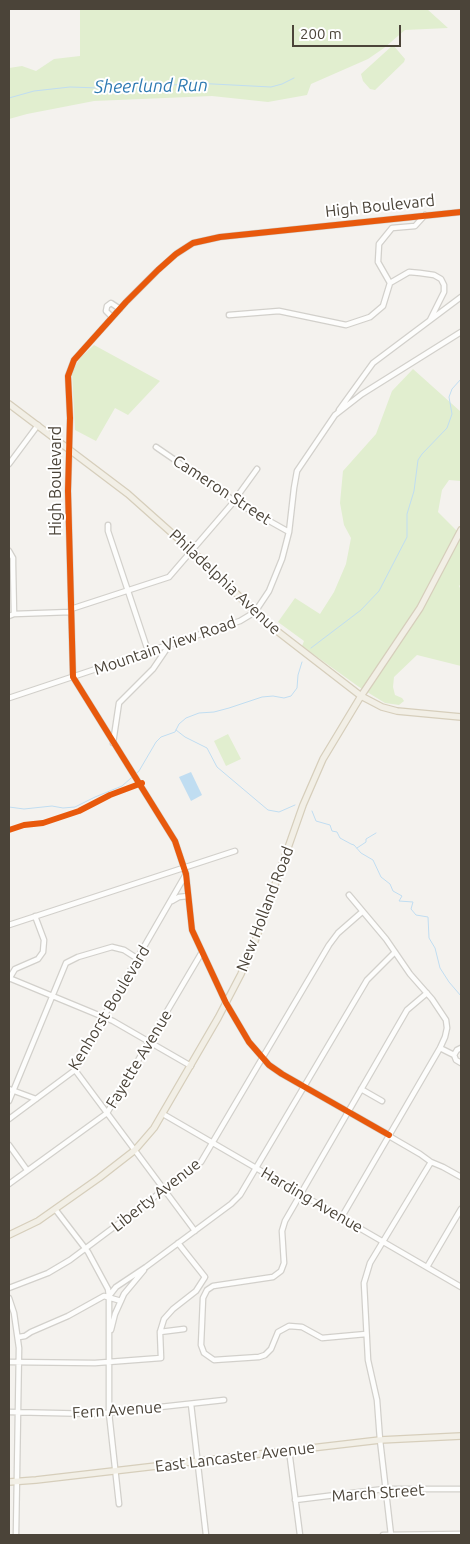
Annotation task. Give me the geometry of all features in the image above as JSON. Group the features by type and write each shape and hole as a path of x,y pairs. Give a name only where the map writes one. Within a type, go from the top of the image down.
{"main road":[{"name":"Philadelphia Avenue","path":"9,404 128,494 192,550 277,631 362,696 382,708 461,716"},
{"name":"New Holland Road","path":"9,1235 34,1224 135,1150 150,1134 163,1114 226,1003 253,946 301,812 328,750 420,608 461,530"},
{"name":"East Lancaster Avenue","path":"9,1482 380,1440 461,1436"}],"street":[{"name":"High Boulevard","path":"348,1112 282,1074 263,1058 249,1042 226,1003 192,930 186,874 170,832 113,744 73,677 68,376 80,352 112,317 176,254 200,240 461,212"},
{"path":"229,314 279,311 346,325 370,317 384,306 390,283 378,262 379,244 392,228 415,226 426,215"},
{"path":"390,283 409,272 434,275 441,279 444,292 430,320"},
{"path":"335,415 373,363 461,297"},
{"name":"High Boulevard","path":"112,317 106,311 107,306 112,303 120,309"},
{"name":"Mountain View Road","path":"9,698 240,621 255,612 277,574 288,532 298,471 335,415 362,394 461,332"},
{"path":"9,464 38,425"},
{"name":"Cameron Street","path":"156,446 235,500 288,532"},
{"path":"9,551 14,565 12,615 71,611 169,577 235,500 257,469"},
{"path":"108,526 108,531 148,652"},
{"path":"113,744 117,709 121,700 152,669 170,644"},
{"path":"102,726 110,726 116,721"},
{"path":"9,925 236,852"},
{"name":"Kenhorst Boulevard","path":"9,1119 75,1070 186,874"},
{"path":"341,1219 440,1048 446,1034 446,1020 432,999 350,895"},
{"path":"171,901 179,897 188,896"},
{"name":"Liberty Avenue","path":"9,1288 54,1270 86,1250 201,1162 214,1143 332,939 362,912"},
{"path":"35,916 44,940 43,952 38,959 15,969 9,979 104,1017 191,1066"},
{"path":"9,1101 11,1089 63,967 68,961 112,948 124,950 138,959"},
{"name":"Fayette Avenue","path":"9,1184 107,1112 202,952"},
{"path":"109,1296 116,1287 146,1267 236,1199 245,1189 367,980 394,952"},
{"path":"366,1334 322,1338 302,1327 293,1325 280,1330 269,1351 259,1357 217,1361 208,1357 202,1349 202,1300 205,1291 215,1285 273,1277 279,1273 284,1262 283,1225 407,1010 427,993"},
{"path":"440,1048 454,1055 456,1060 461,1063"},
{"path":"454,1055 461,1048"},
{"path":"75,1070 195,1230"},
{"path":"11,1089 36,1100"},
{"path":"361,1089 382,1101"},
{"path":"348,1112 461,1178"},
{"name":"Harding Avenue","path":"163,1114 461,1287"},
{"path":"9,1145 27,1170"},
{"path":"391,1535 380,1440 378,1403 369,1367 364,1283 369,1266 431,1162"},
{"path":"56,1209 95,1263 108,1289 110,1334 109,1413 119,1504"},
{"path":"427,1267 461,1209"},
{"path":"9,1362 109,1362 161,1358 160,1332 162,1322 169,1313 196,1291 205,1277 178,1243"},
{"path":"110,1334 120,1301 146,1267"},
{"path":"19,1337 68,1316 104,1296 120,1301"},
{"path":"9,1298 19,1337 16,1535"},
{"path":"160,1332 184,1329"},
{"name":"Fern Avenue","path":"9,1412 109,1413 224,1400"},
{"path":"191,1404 206,1535"},
{"path":"289,1450 300,1535"},
{"name":"March Street","path":"295,1500 404,1488 461,1489"},
{"path":"383,1535 461,1534"}],"green space":[{"path":"80,9 427,9 448,28 405,30 368,59 311,84 307,95 268,102 212,96 94,101 9,119 9,68 22,66 36,71 54,59 80,56"},
{"path":"393,45 405,59 404,62 375,90 370,89 363,81 361,74"},
{"path":"94,345 160,381 128,415 115,408 96,441 75,430 72,372 80,358"},
{"path":"413,369 461,412 461,481 449,480 442,490 438,512 456,530 461,531 461,584 459,586 461,590 461,666 417,655 394,677 393,687 395,695 404,701 399,705 385,703 359,687 302,646 304,641 278,622 295,598 320,614 334,592 346,564 351,538 344,525 340,503 343,471 376,434 392,391"},
{"path":"228,734 241,759 226,766 214,741"}],"water":[{"path":"191,772 202,795 191,801 179,777"}],"waterway":[{"name":"Sheerlund Run","path":"9,98 34,91 70,87 130,89 194,83 271,87 294,78"},
{"path":"311,648 361,610 379,591 407,537 407,514 414,491 418,460 447,428 452,414 449,397 452,389 461,379"},
{"path":"9,807 24,809 52,806 63,808 75,807 122,786 139,771 156,742 161,737 175,732 179,724 186,718 199,713 229,708 262,697 284,698 291,696 297,688 302,662"},
{"path":"176,730 185,737 207,748 217,767 268,810 279,812 295,805"},
{"path":"312,811 316,821 330,825 332,831 337,832 340,838 354,845 361,853 373,860 381,877 390,884 393,891 402,896 399,901 413,902 411,909 416,915 428,917 429,938 435,948 440,968 461,996"},
{"path":"357,848 376,833"}],"cycle path":[{"path":"389,1135 282,1074 269,1065 249,1042 226,1003 192,930 186,874 175,841 73,677 68,491 70,418 68,376 74,360 126,302 176,254 193,243 220,237 461,212"},
{"path":"9,830 24,825 43,823 79,811 110,795 142,783"}]}
